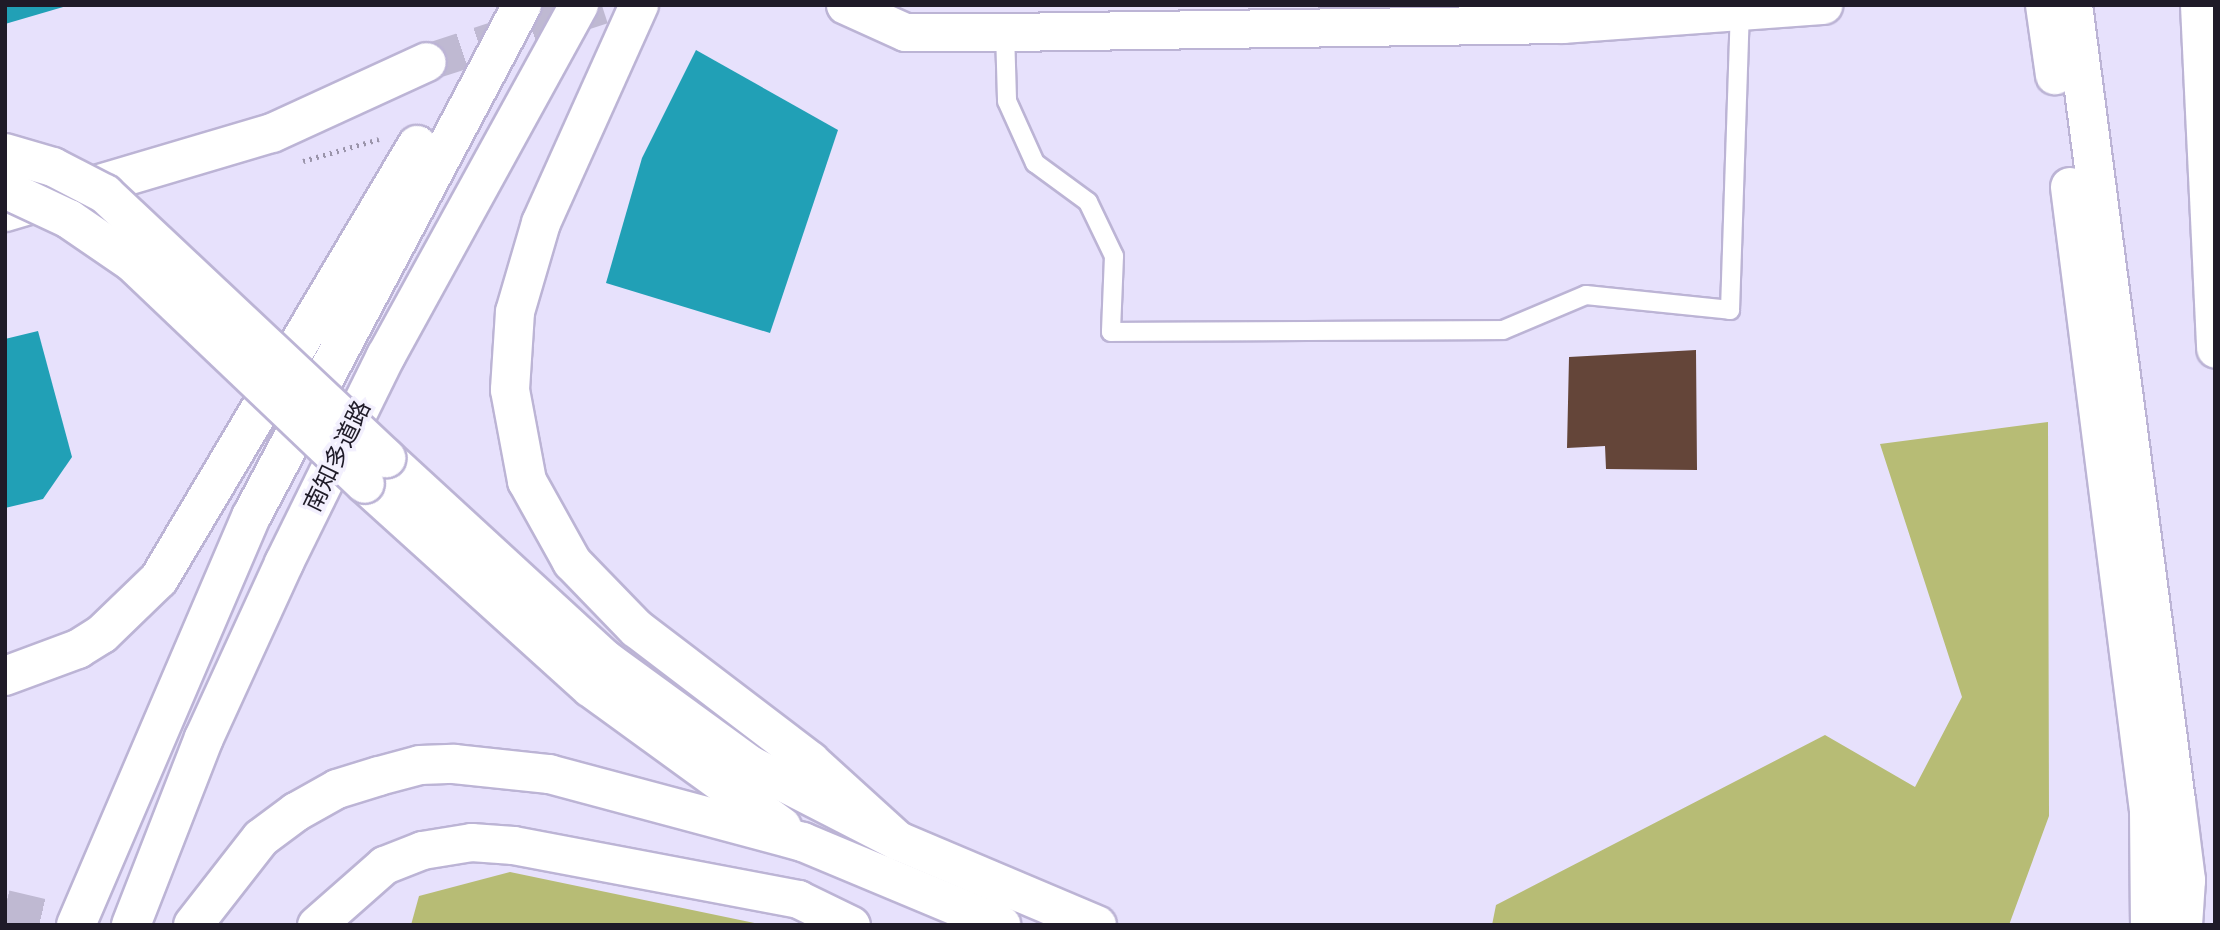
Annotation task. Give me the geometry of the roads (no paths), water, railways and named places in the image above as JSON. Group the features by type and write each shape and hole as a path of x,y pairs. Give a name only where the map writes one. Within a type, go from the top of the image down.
{"main road":[{"path":"5,676 86,644 159,579 232,464 498,5"},
{"name":"南知多道路","path":"76,925 253,515 522,5"},
{"name":"南知多道路","path":"131,925 204,738 290,551 386,356 579,5"},
{"path":"639,5 541,223 515,312 510,390 527,481 572,562 638,629 810,761 898,841"},
{"path":"2045,5 2149,811 2150,925"},
{"path":"2073,5 2186,880 2183,925"},
{"path":"5,212 272,133 427,62"},
{"path":"5,153 53,167 105,194 591,688 803,842"},
{"path":"5,189 69,219 133,263 376,471 607,660 712,740 898,841 1097,925"},
{"path":"193,925 261,838 296,812 337,789 420,765 490,765 550,774 803,842 1001,925"}],"street":[{"path":"845,5 905,32 1563,24 1740,14 1823,5"},
{"path":"2199,5 2215,349"},
{"path":"316,925 384,865 422,850 471,842 513,845 798,899 851,925"}],"lane":[{"path":"1005,32 1007,101 1035,163 1088,202 1114,256 1111,332 1503,330 1586,295 1730,310 1740,14"}],"water":[{"path":"5,5 70,5 5,24"},
{"path":"696,50 838,130 770,333 606,283 642,158"},
{"path":"38,331 72,457 43,499 5,508 5,339"}],"tunnel":[{"path":"427,62 602,5"},
{"path":"5,908 77,925"}]}
